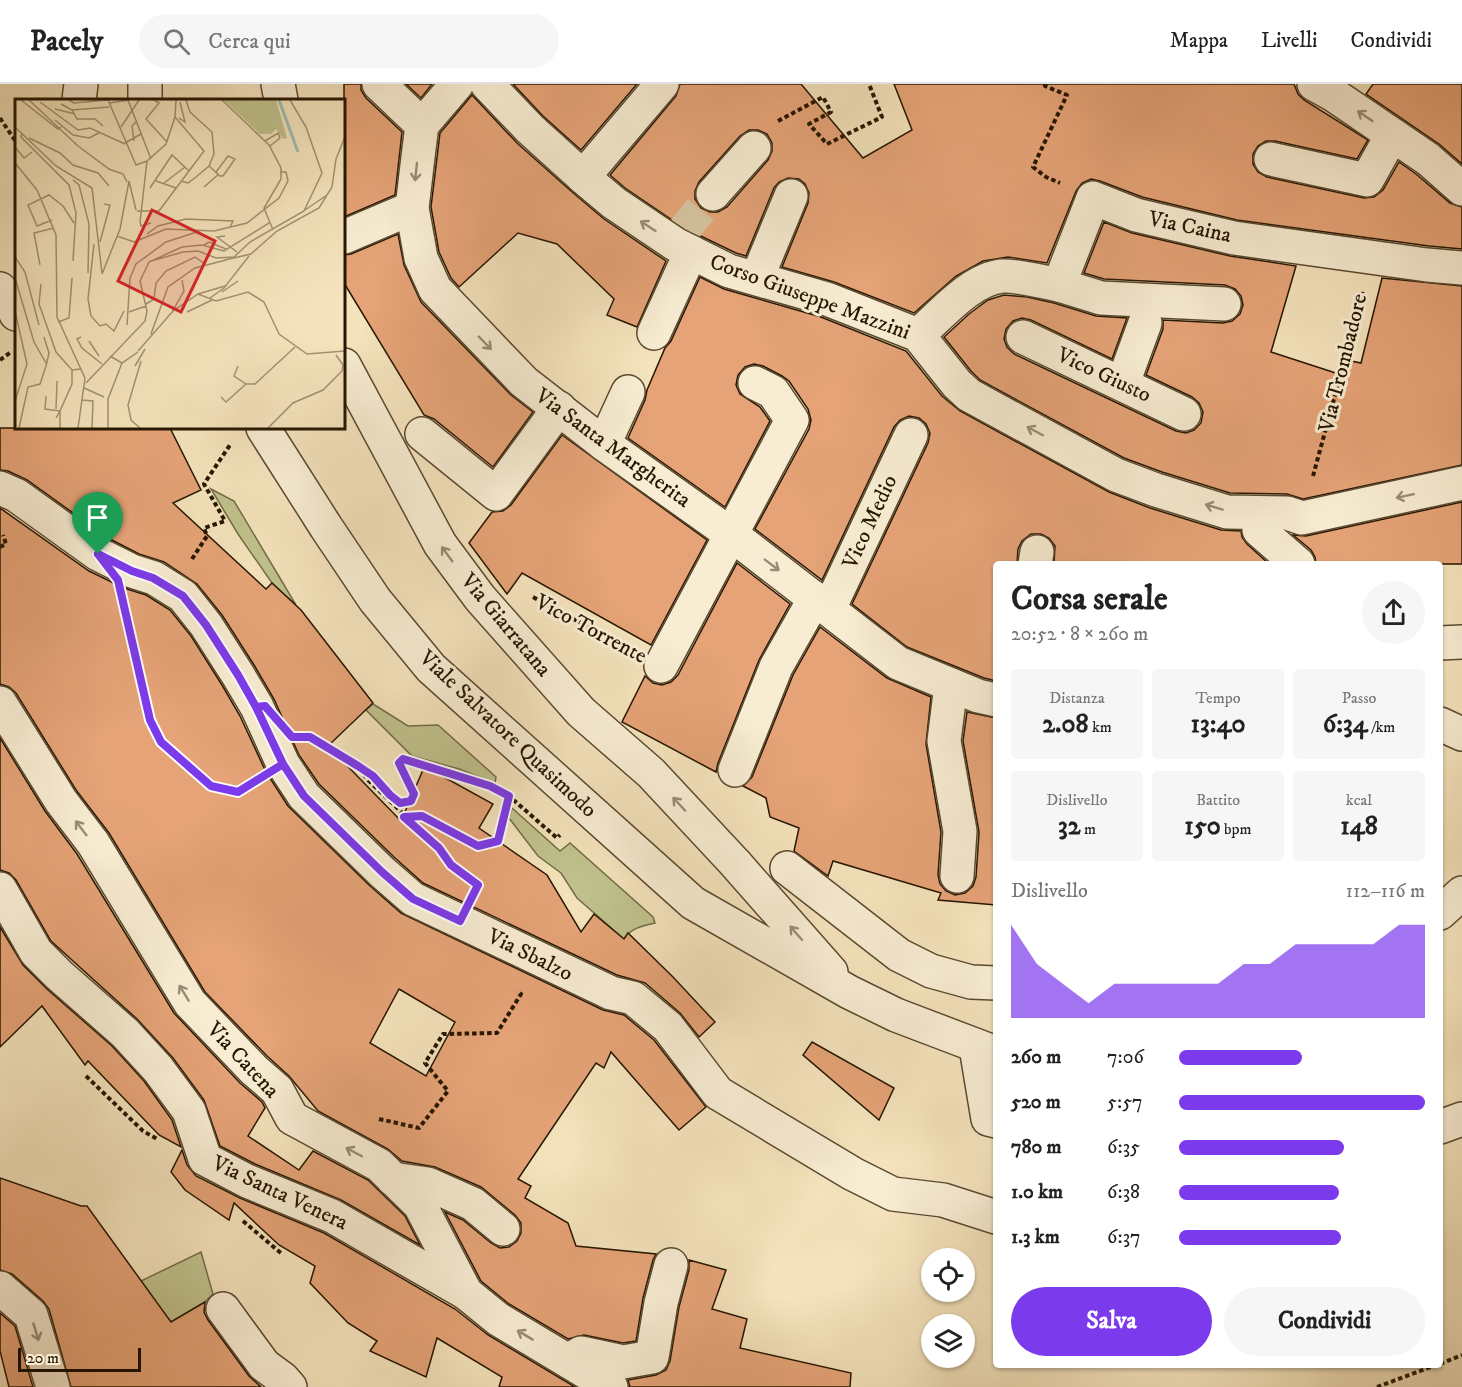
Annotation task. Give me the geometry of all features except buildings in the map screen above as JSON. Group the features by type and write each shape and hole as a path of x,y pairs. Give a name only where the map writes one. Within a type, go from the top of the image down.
{"street":[{"path":"79,99 81,84"},
{"path":"279,84 281,99"},
{"path":"379,84 422,125 457,84"},
{"name":"Corso Giuseppe Mazzini","path":"487,84 530,129 614,203 729,271 827,299 918,335 957,384 969,395 1116,475 1227,512 1287,513 1302,518 1462,483"},
{"path":"583,177 662,84"},
{"path":"1314,84 1334,95 1428,159 1462,189"},
{"name":"Via Santa Margherita","path":"422,125 412,208 421,258 435,289 524,382 604,444 732,535 898,663 993,699"},
{"path":"1271,159 1367,180 1392,135"},
{"path":"713,195 754,148"},
{"path":"757,278 791,196"},
{"path":"1059,285 1093,198"},
{"name":"Via Caina","path":"1093,198 1136,215 1234,238 1462,268"},
{"path":"345,237 412,208"},
{"path":"654,333 682,244"},
{"path":"918,335 969,289 981,282 1003,276 1059,285 1101,298 1224,304"},
{"path":"0,289 13,304 15,311"},
{"path":"1123,383 1145,323"},
{"name":"Vico Giusto","path":"1023,337 1184,414"},
{"name":"Via Giarratana","path":"345,367 440,544 480,598 581,712 651,773 849,992"},
{"name":"Vico Torrente","path":"661,666 792,420 773,392 755,384"},
{"path":"604,444 628,392"},
{"path":"422,434 496,494 558,408"},
{"name":"Viale Salvatore Quasimodo","path":"264,429 375,600 431,668 693,903 849,992 896,1015 986,1050"},
{"name":"Vico Medio","path":"735,770 776,667 822,603 911,435"},
{"name":"Via Sbalzo","path":"0,488 16,495 98,554 132,571 153,578 183,596 206,625 238,675 283,764 304,796 413,899 611,993 633,998 668,1027 718,1093 853,1174 893,1194 943,1200 993,1216"},
{"path":"1259,530 1295,561"},
{"path":"1443,643 1462,642"},
{"path":"951,685 944,741 960,831 957,876"},
{"name":"Via Catena","path":"0,703 61,801 93,843 190,1004 254,1070 277,1090 291,1118 379,1165 420,1205 466,1293 498,1319 611,1387"},
{"path":"1443,725 1462,734"},
{"path":"787,868 898,955 931,971 972,982 993,983"},
{"name":"Via Santa Venera","path":"0,889 36,952 58,975 124,1033 158,1069 189,1111 205,1159 247,1181 332,1216 466,1293"},
{"path":"1443,910 1462,893"},
{"path":"986,1050 988,1119 993,1120"},
{"path":"1443,1126 1462,1119"},
{"path":"393,1179 428,1184 473,1204 503,1229"},
{"path":"568,1361 581,1353 623,1362 652,1357 661,1303 671,1265"},
{"path":"0,1288 31,1315 53,1387"},
{"path":"223,1309 264,1365 284,1379 290,1387"}],"path":[{"path":"754,148 779,120 823,97 831,112 809,124 827,144 882,117 869,84"},
{"path":"1045,84 1066,95 1033,167 1046,177 1086,192 1093,198"},
{"path":"0,118 15,140"},
{"name":"Via Trombadore","path":"1302,518 1365,285"},
{"path":"0,360 15,349"},
{"path":"187,567 207,536 204,528 225,521 204,484 231,445 226,436"},
{"path":"0,526 6,544 0,547"},
{"name":"Vico Torrente","path":"531,596 661,666"},
{"path":"124,604 150,720 161,742 211,786 238,792 283,764"},
{"path":"310,737 373,776 400,803 411,801 414,794 399,763 403,759 490,786 509,796 557,838 563,832"},
{"path":"358,766 367,779 404,817 439,848 451,865 478,885 460,921"},
{"path":"404,817 422,816 478,846 498,841 509,796"},
{"path":"378,1119 419,1128 448,1091 425,1063 443,1034 497,1033 521,994 511,988"},
{"path":"86,1076 143,1131 176,1150 205,1159"},
{"path":"1443,1362 1462,1355"},
{"path":"1377,1387 1427,1368"}],"green space":[{"path":"211,489 234,501 296,605 272,583 238,534"},
{"path":"373,704 408,726 438,725 496,777 495,783 459,769 412,756 366,710"},
{"path":"512,808 560,851 570,843 653,917 655,923 633,930 624,939 577,898 561,873 538,856 509,818"},
{"path":"201,1252 213,1294 205,1302 164,1326 141,1281"}],"tunnel":[{"path":"680,235 713,194"}],"route":[{"path":"98,554 118,580 150,720 161,742 211,786 238,792 283,764 256,707 265,706 292,737 310,737 358,766 373,776 400,803 411,801 414,794 399,763 403,759 490,786 509,796 498,841 478,846 422,816 404,817 439,848 451,865 478,885 460,921 413,899 304,796 283,764 238,675 206,625 183,596 153,578 132,571 98,554"}]}
